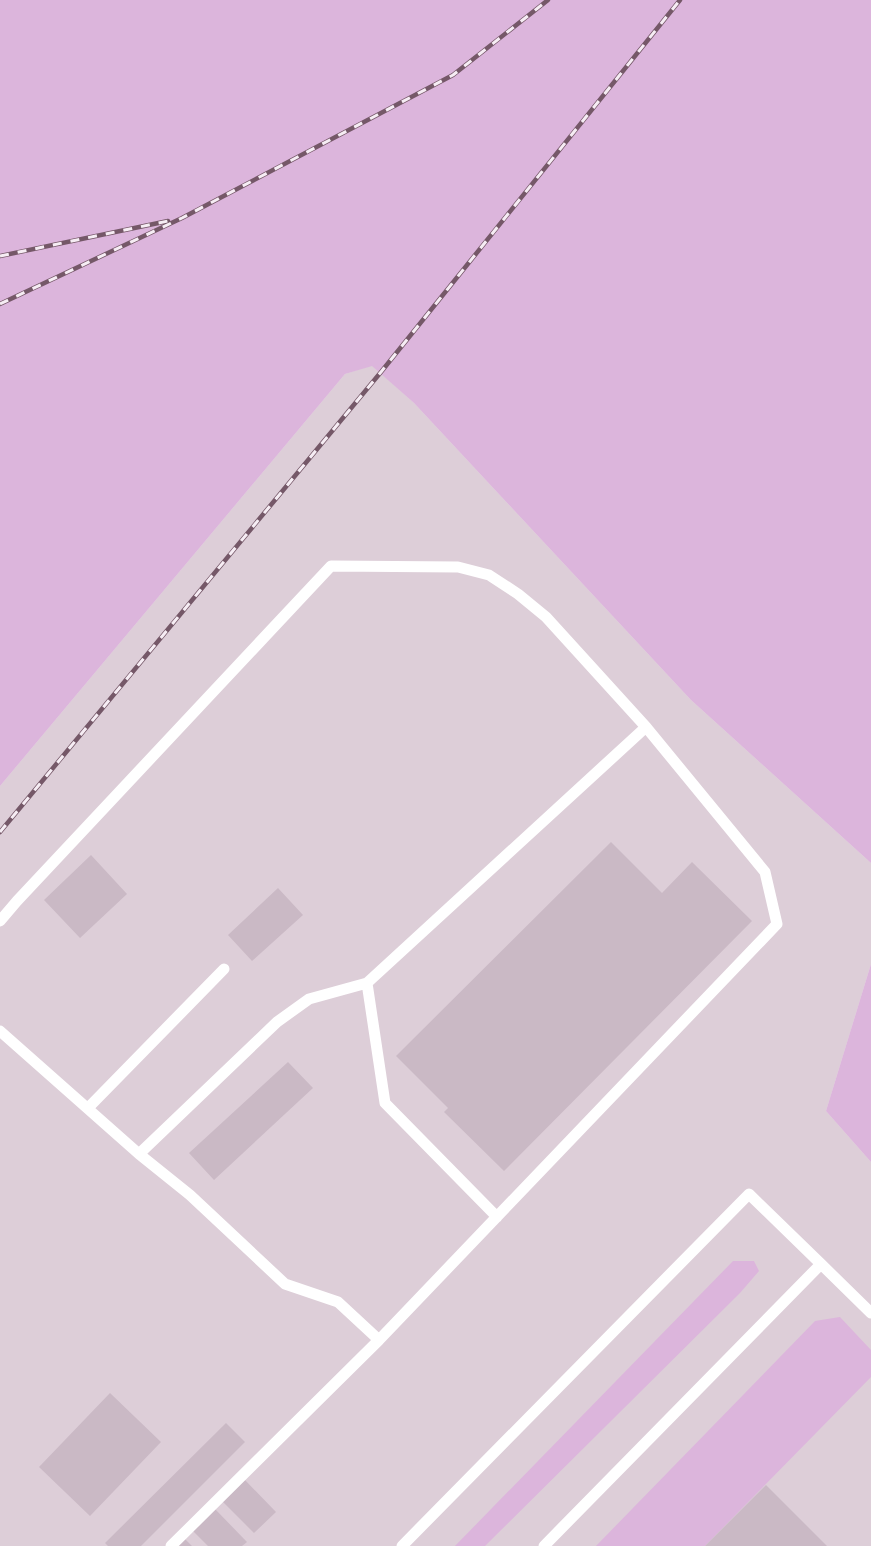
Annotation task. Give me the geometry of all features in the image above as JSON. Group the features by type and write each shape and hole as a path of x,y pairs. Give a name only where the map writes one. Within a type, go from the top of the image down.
{"lane":[{"path":"0,921 22,895 331,566 458,567 489,575 518,594 546,616 646,727 765,872 777,924 379,1340 171,1546"},
{"path":"139,1154 277,1022 309,999 367,983 646,727"},
{"path":"88,1108 224,969"},
{"path":"367,983 385,1102 497,1217"},
{"path":"0,1031 139,1154 190,1196 285,1284 338,1302 379,1340"},
{"path":"402,1546 749,1194 871,1313"},
{"path":"544,1546 821,1264"}],"shaded area":[{"path":"0,0 871,0 871,863 691,700 414,403 372,366 345,374 0,786"},
{"path":"372,365 414,403 691,700 871,863 871,964 826,1111 871,1162 871,1546 0,1546 0,786 345,374"},
{"path":"871,964 871,1162 826,1111"},
{"path":"733,1261 754,1261 759,1271 740,1293 485,1546 455,1546"},
{"path":"840,1317 871,1350 871,1377 705,1546 596,1546 815,1321"}],"building":[{"path":"611,842 662,893 692,862 752,921 504,1171 444,1112 448,1108 396,1056"},
{"path":"91,855 127,894 80,938 44,900"},
{"path":"278,888 303,915 252,961 228,935"},
{"path":"288,1062 313,1088 214,1180 189,1153"},
{"path":"110,1393 161,1442 90,1516 39,1467"},
{"path":"226,1423 245,1442 141,1546 108,1546 105,1543"},
{"path":"244,1479 276,1512 254,1533 222,1501"},
{"path":"766,1485 827,1546 705,1546"},
{"path":"215,1509 247,1542 242,1546 208,1546 193,1531"},
{"path":"185,1539 192,1546 177,1546"}],"railway":[{"path":"0,304 182,218 453,75 548,0"},
{"path":"0,832 381,372 680,0"},
{"path":"0,256 168,221"}]}
